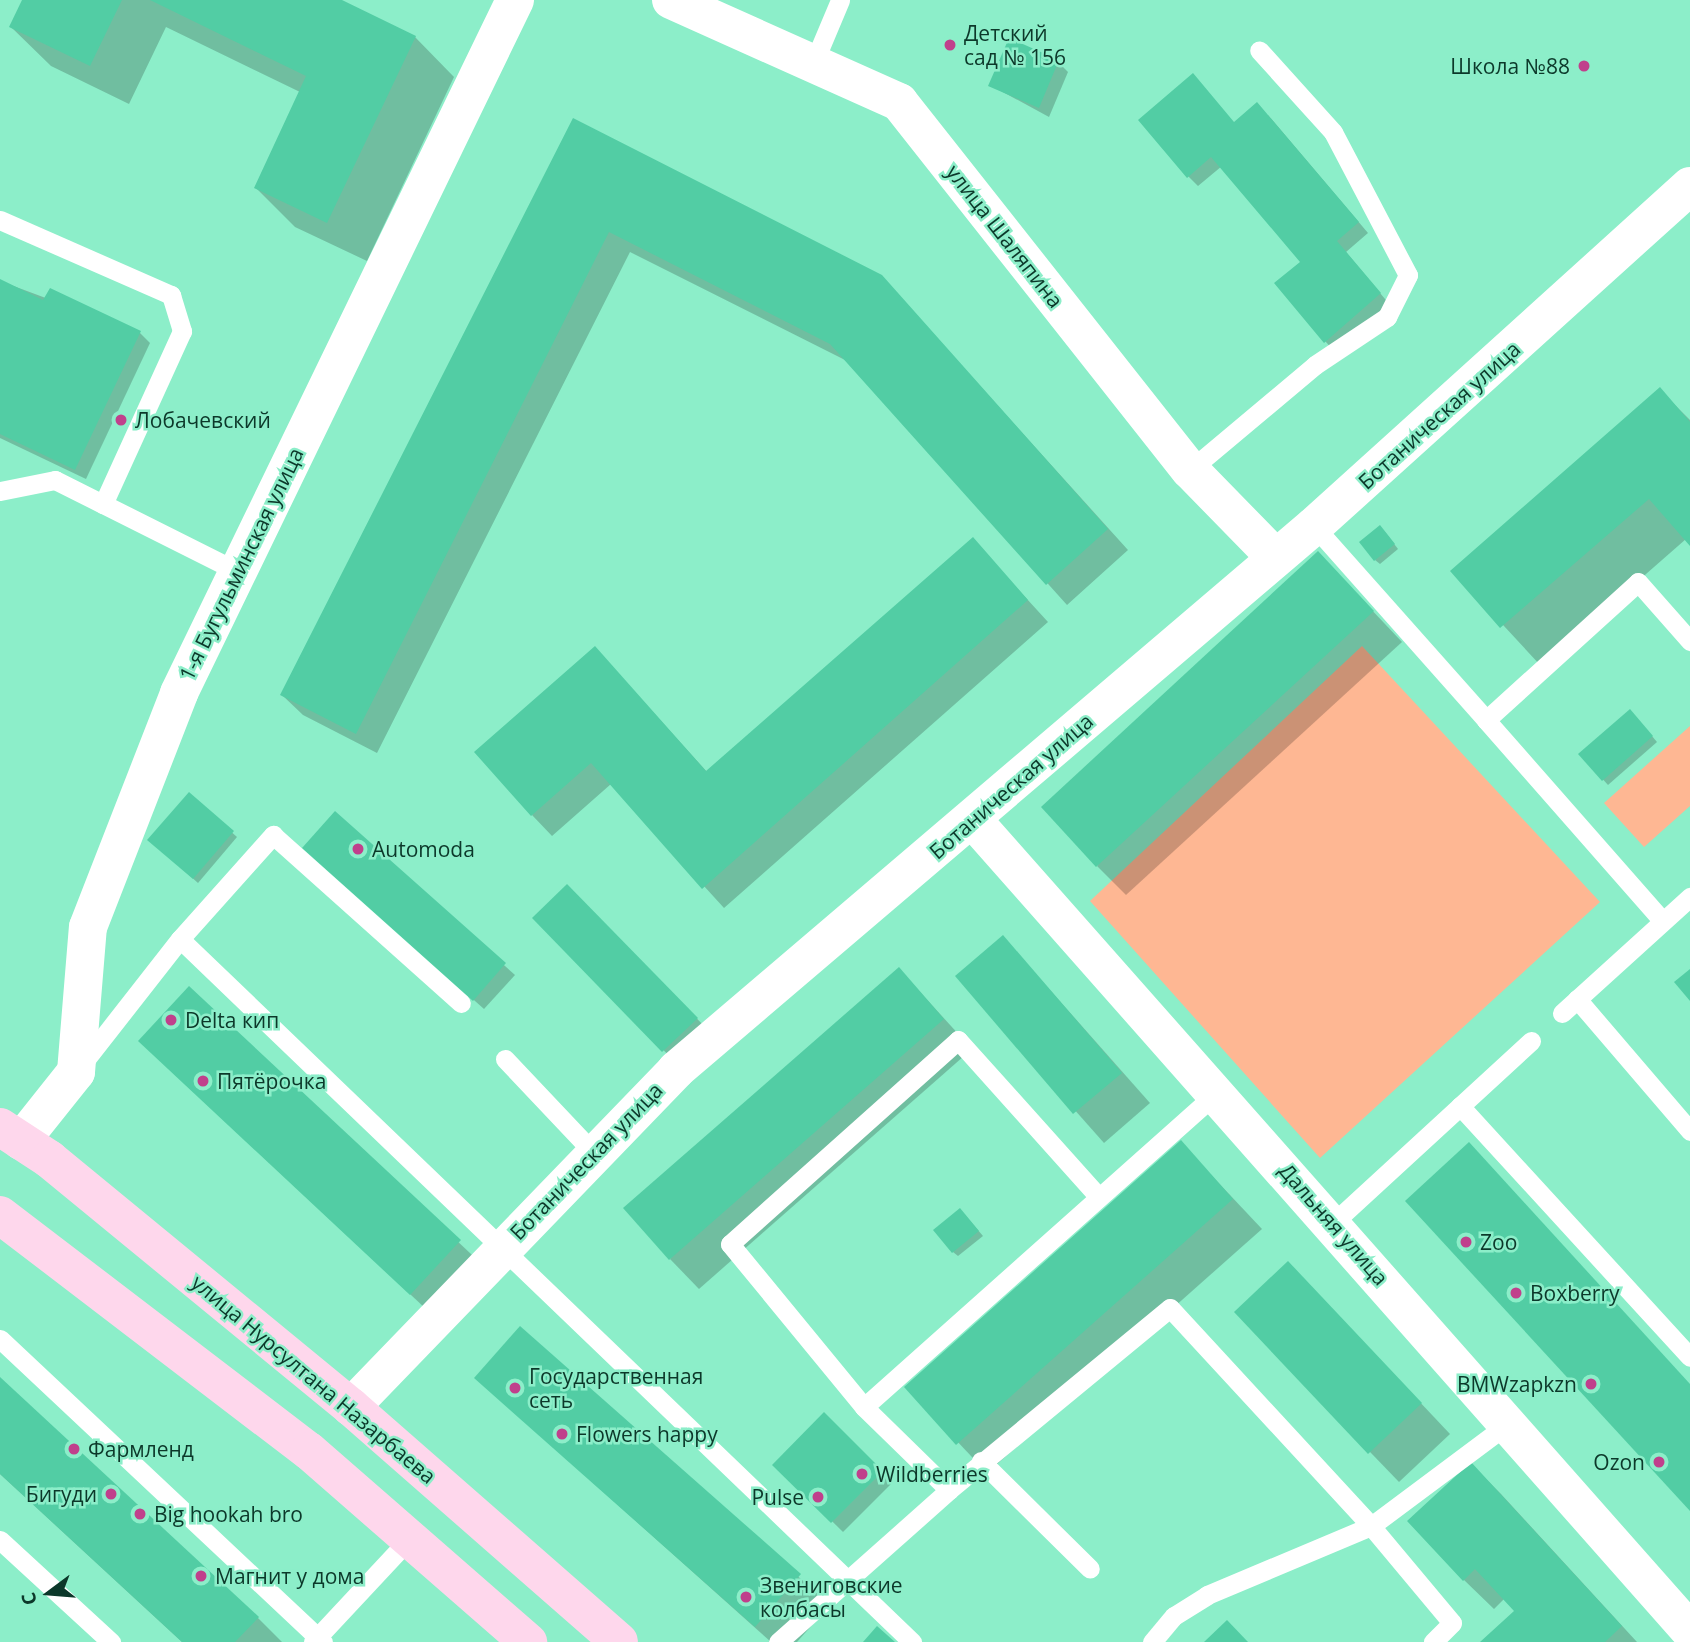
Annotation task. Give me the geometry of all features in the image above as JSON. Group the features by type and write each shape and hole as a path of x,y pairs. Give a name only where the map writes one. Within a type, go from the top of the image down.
{"main road":[{"name":"улица Нурсултана Назарбаева","path":"11,1134 351,1407 619,1642"},
{"path":"1,1219 309,1451 528,1642"}],"street":[{"name":"1-я Бугульминская улица","path":"76,1072 88,927 179,693 515,0"},
{"name":"улица Шаляпина","path":"671,0 899,102 1190,470 1275,557"},
{"name":"Ботаническая улица","path":"351,1407 501,1248 676,1070 973,820 1314,526 1690,186"},
{"name":"Дальняя улица","path":"973,820 1333,1223 1690,1631"},
{"path":"11,1134 76,1072"}],"lane":[{"path":"814,62 840,0"},
{"path":"1190,470 1315,365 1387,317 1408,275 1333,132 1259,50"},
{"path":"0,220 171,295 182,331 103,504"},
{"path":"0,491 55,480 237,571"},
{"path":"1314,526 1662,920"},
{"path":"1486,720 1638,582 1690,641"},
{"path":"76,1072 180,939 273,835 461,1003"},
{"path":"1562,1013 1690,897"},
{"path":"180,939 912,1642"},
{"path":"1577,999 1690,1131"},
{"path":"949,1490 864,1407 730,1244 958,1040 1096,1194"},
{"path":"1333,1223 1531,1041"},
{"path":"505,1059 594,1153"},
{"path":"864,1407 1096,1194 1217,1092"},
{"path":"1460,1106 1690,1357"},
{"path":"778,1642 981,1461 1170,1307 1371,1526 1452,1623 1433,1642"},
{"path":"0,1339 318,1640 410,1538"},
{"path":"1152,1642 1174,1616 1207,1595 1371,1526 1509,1423"},
{"path":"981,1461 1090,1569"},
{"path":"0,1540 111,1642"}],"shaded area":[{"path":"1362,646 1600,902 1320,1158 1090,901"},
{"path":"1690,726 1690,806 1644,847 1604,803"}],"building":[{"path":"22,0 122,0 90,66 9,27"},
{"path":"150,0 342,0 416,36 327,223 254,188 306,76"},
{"path":"1009,38 1059,60 1039,108 988,86"},
{"path":"1193,73 1234,122 1257,102 1359,222 1337,241 1381,293 1324,343 1274,283 1300,262 1211,157 1187,178 1138,120"},
{"path":"573,118 882,275 1108,529 1046,585 830,344 609,232 356,734 280,695"},
{"path":"0,279 43,300 50,288 141,331 75,470 0,434"},
{"path":"1660,387 1690,422 1690,546 1649,499 1500,628 1450,571"},
{"path":"1380,525 1395,544 1374,561 1359,542"},
{"path":"973,537 1028,600 702,889 591,763 531,816 474,752 595,646 706,771"},
{"path":"1318,551 1374,611 1096,867 1041,807"},
{"path":"1630,709 1653,736 1602,781 1578,754"},
{"path":"189,792 234,831 193,879 147,840"},
{"path":"335,811 506,963 473,1001 302,848"},
{"path":"567,884 698,1018 662,1052 532,918"},
{"path":"1003,935 1122,1073 1073,1114 955,976"},
{"path":"899,967 944,1019 669,1260 623,1208"},
{"path":"1690,969 1690,1001 1674,982"},
{"path":"189,986 461,1240 410,1295 138,1041"},
{"path":"1181,1140 1233,1199 956,1445 904,1387"},
{"path":"1469,1142 1690,1384 1690,1511 1405,1201"},
{"path":"960,1208 979,1231 952,1253 933,1230"},
{"path":"1288,1261 1422,1403 1368,1454 1234,1312"},
{"path":"520,1326 801,1574 755,1627 474,1378"},
{"path":"0,1377 259,1617 235,1642 182,1642 0,1474"},
{"path":"824,1412 883,1471 831,1523 772,1465"},
{"path":"1471,1462 1622,1626 1605,1642 1480,1642 1514,1611 1475,1569 1463,1581 1407,1521"},
{"path":"1227,1620 1248,1642 1204,1642"},
{"path":"877,1626 895,1642 863,1642"}],"place":[{"name":"Детский сад № 156","path":"950,45"},
{"name":"Школа №88","path":"1584,66"},
{"name":"Лобачевский","path":"121,420"},
{"name":"Automoda","path":"358,849"},
{"name":"Delta кип","path":"171,1020"},
{"name":"Пятёрочка","path":"203,1081"},
{"name":"Zoo","path":"1466,1242"},
{"name":"Boxberry","path":"1516,1293"},
{"name":"BMWzapkzn","path":"1591,1384"},
{"name":"Государственная сеть","path":"515,1388"},
{"name":"Flowers happy","path":"562,1434"},
{"name":"Фармленд","path":"74,1449"},
{"name":"Ozon","path":"1659,1462"},
{"name":"Wildberries","path":"862,1474"},
{"name":"Бигуди","path":"111,1494"},
{"name":"Pulse","path":"818,1497"},
{"name":"Big hookah bro","path":"140,1514"},
{"name":"Магнит у дома","path":"201,1576"},
{"name":"Звениговские колбасы","path":"746,1597"}]}
